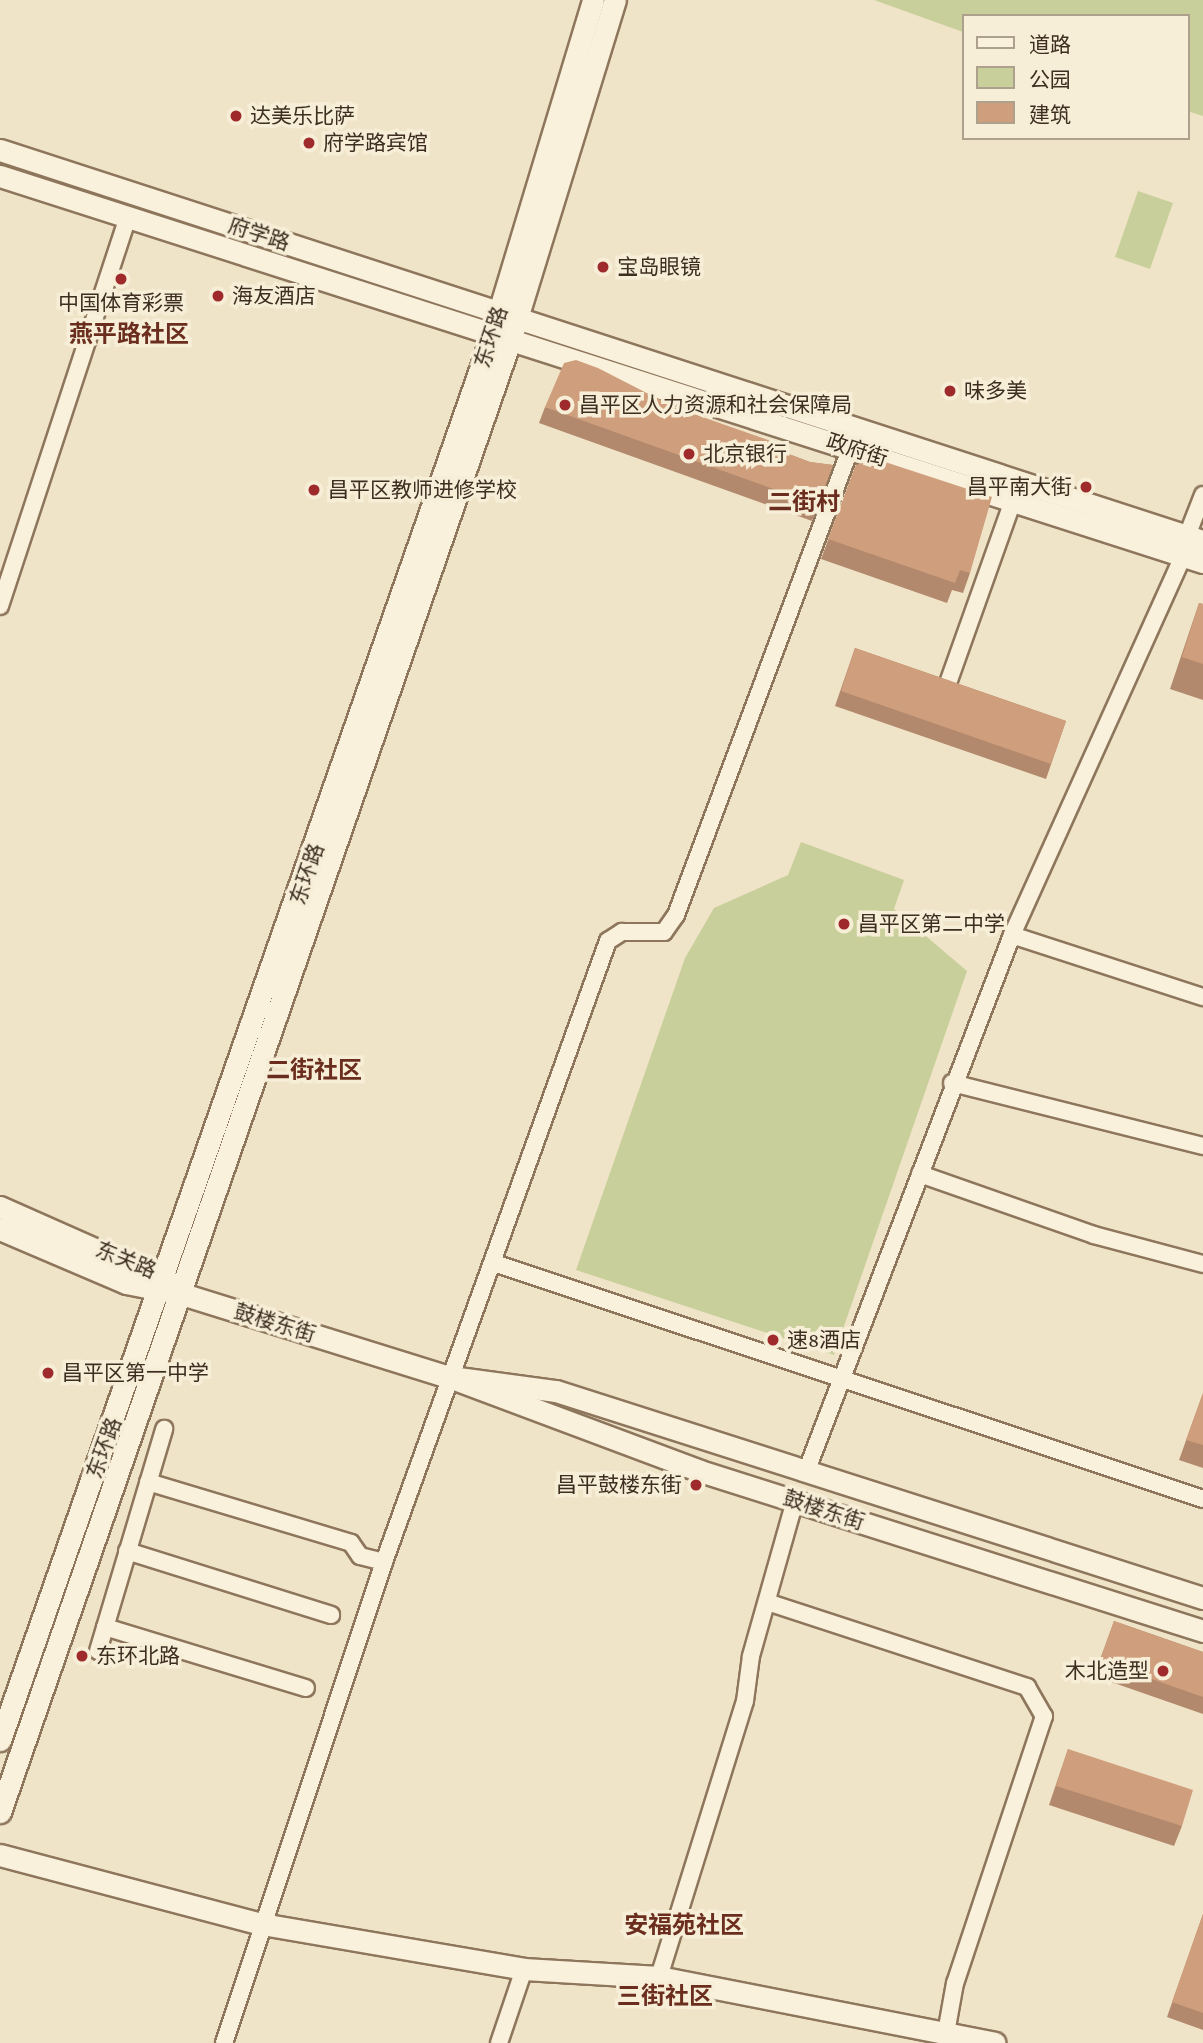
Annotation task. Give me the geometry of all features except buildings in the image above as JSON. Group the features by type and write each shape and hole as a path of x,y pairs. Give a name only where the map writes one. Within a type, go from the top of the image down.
{"street":[{"name":"东环路","path":"509,314 593,0"},
{"name":"东环路","path":"0,1812 182,1294 615,0"},
{"name":"府学路","path":"0,150 509,314"},
{"name":"府学路","path":"0,176 501,338"},
{"path":"0,606 128,216"},
{"name":"政府街","path":"509,314 1194,549"},
{"name":"东环路","path":"0,1740 501,338"},
{"name":"政府街","path":"501,338 1013,501 1194,549"},
{"path":"224,2043 384,1562 608,941 622,932 664,932 676,915 851,448"},
{"path":"806,1472 839,1377 1012,935 1194,549 1203,495"},
{"path":"947,686 1013,501"},
{"path":"1012,935 1203,997"},
{"path":"952,1083 1203,1146"},
{"path":"920,1174 1094,1236 1203,1264"},
{"name":"东关路","path":"0,1207 182,1294"},
{"name":"东关路","path":"0,1229 162,1285"},
{"path":"494,1263 1203,1499"},
{"name":"鼓楼东街","path":"182,1294 449,1377 795,1501 1203,1631"},
{"name":"鼓楼东街","path":"449,1377 556,1391 1203,1598"},
{"path":"98,1651 164,1429"},
{"path":"148,1482 351,1543 360,1556 384,1562"},
{"path":"659,1977 745,1701 767,1601 795,1501"},
{"path":"127,1551 331,1615"},
{"path":"767,1601 1027,1687 1044,1716 955,1983 946,2033"},
{"path":"105,1628 306,1688"},
{"path":"0,1854 262,1924 524,1969 659,1977 995,2043"},
{"path":"499,2043 524,1969"}],"green space":[{"path":"874,0 1203,0 1203,116 1189,112 1189,14 962,14 962,32"},
{"path":"1138,191 1173,203 1150,269 1115,257"},
{"path":"801,842 904,880 894,909 967,971 834,1355 576,1270 685,958 714,908 788,875"}],"place":[{"name":"达美乐比萨","path":"236,116"},
{"name":"府学路宾馆","path":"309,143"},
{"name":"宝岛眼镜","path":"603,267"},
{"name":"中国体育彩票","path":"121,279"},
{"name":"海友酒店","path":"218,296"},
{"name":"味多美","path":"950,391"},
{"name":"昌平区人力资源和社会保障局","path":"565,405"},
{"name":"北京银行","path":"689,454"},
{"name":"昌平南大街","path":"1086,487"},
{"name":"昌平区教师进修学校","path":"314,490"},
{"name":"昌平区第二中学","path":"844,924"},
{"name":"速8酒店","path":"773,1340"},
{"name":"昌平区第一中学","path":"48,1373"},
{"name":"昌平鼓楼东街","path":"696,1485"},
{"name":"东环北路","path":"82,1656"},
{"name":"木北造型","path":"1163,1671"}],"district":[{"name":"燕平路社区","path":"129,334"},
{"name":"二街村","path":"804,502"},
{"name":"二街社区","path":"314,1070"},
{"name":"安福苑社区","path":"684,1925"},
{"name":"三街社区","path":"665,1996"}]}
